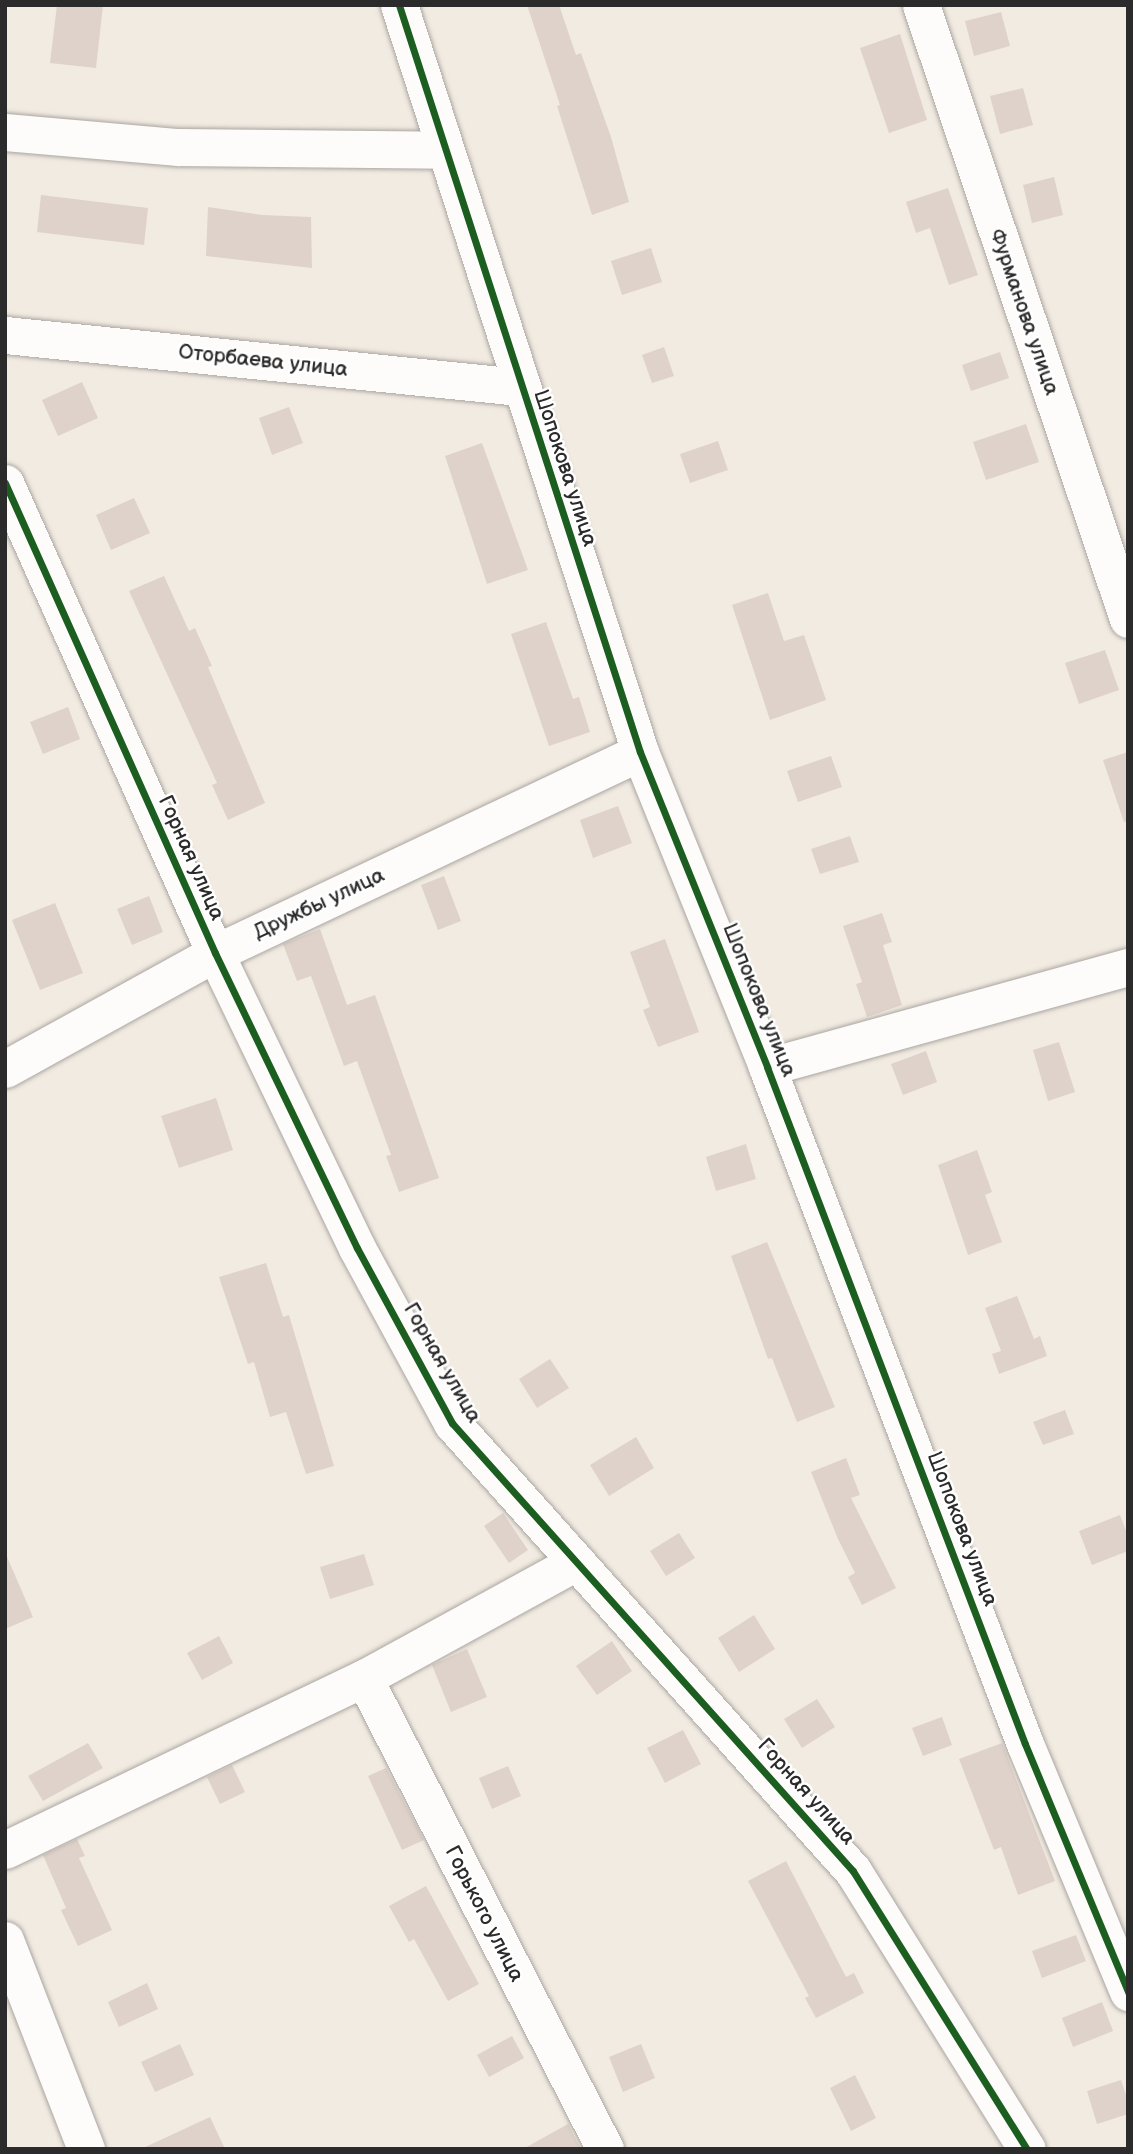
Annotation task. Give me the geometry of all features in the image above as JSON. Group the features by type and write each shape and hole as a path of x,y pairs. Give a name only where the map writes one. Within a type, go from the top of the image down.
{"street":[{"name":"Шопокова улица","path":"399,5 520,387 640,752 768,1067 1025,1744 1128,1992"},
{"name":"Фурманова улица","path":"921,5 1128,619"},
{"path":"5,132 178,147 444,150"},
{"name":"Оторбаева улица","path":"5,335 520,387"},
{"name":"Горная улица","path":"5,483 215,953 357,1248 452,1423 853,1871 1027,2149"},
{"name":"Дружбы улица","path":"5,1069 215,953 640,752"},
{"path":"768,1067 1128,967"},
{"path":"5,1850 363,1678 576,1562"},
{"name":"Горького улица","path":"363,1678 605,2149"},
{"path":"5,1940 86,2149"}],"building":[{"path":"57,5 103,5 96,68 50,63"},
{"path":"527,5 559,5 576,55 581,53 611,137 629,202 592,215"},
{"path":"1001,12 1010,46 974,56 965,21"},
{"path":"900,34 927,120 889,133 860,48"},
{"path":"1023,88 1033,125 1000,134 990,96"},
{"path":"1054,177 1063,215 1032,223 1023,185"},
{"path":"948,188 978,275 949,285 930,228 916,233 906,202"},
{"path":"41,195 148,208 144,245 37,232"},
{"path":"208,207 262,215 311,217 312,268 206,256"},
{"path":"651,248 662,282 622,295 611,261"},
{"path":"664,347 674,376 652,383 642,355"},
{"path":"1000,352 1009,378 971,391 962,365"},
{"path":"82,382 98,418 58,436 42,400"},
{"path":"289,407 303,443 272,455 259,418"},
{"path":"1026,424 1039,462 986,480 973,442"},
{"path":"718,441 728,470 690,483 680,454"},
{"path":"482,443 528,570 487,584 445,456"},
{"path":"134,498 150,533 111,550 96,515"},
{"path":"164,576 189,631 195,628 212,666 208,667 265,803 228,820 212,785 217,783 129,591"},
{"path":"768,593 784,641 804,635 826,700 770,720 732,605"},
{"path":"546,622 573,699 579,697 590,732 549,746 511,634"},
{"path":"1105,650 1119,690 1079,704 1065,663"},
{"path":"68,707 80,739 43,754 30,722"},
{"path":"1128,752 1128,821 1124,822 1103,760"},
{"path":"831,756 842,787 798,802 787,771"},
{"path":"618,806 632,843 593,858 580,820"},
{"path":"850,836 859,862 820,874 811,849"},
{"path":"444,876 461,921 438,930 421,885"},
{"path":"149,896 163,932 132,945 117,909"},
{"path":"55,903 83,973 40,990 12,920"},
{"path":"882,913 892,942 883,945 902,1005 867,1017 856,984 862,982 843,926"},
{"path":"320,929 347,1005 375,995 439,1178 399,1192 386,1156 391,1155 357,1061 344,1066 311,976 297,981 283,944"},
{"path":"665,939 699,1032 658,1047 643,1010 650,1007 630,952"},
{"path":"1059,1042 1075,1092 1048,1101 1033,1050"},
{"path":"926,1051 937,1082 903,1095 891,1064"},
{"path":"216,1098 233,1150 179,1168 161,1116"},
{"path":"746,1144 756,1179 716,1191 706,1157"},
{"path":"977,1150 992,1192 985,1195 1002,1242 968,1255 938,1165"},
{"path":"767,1242 835,1407 797,1422 772,1358 768,1359 731,1256"},
{"path":"266,1263 283,1317 289,1315 334,1466 306,1474 286,1412 270,1417 254,1362 248,1364 219,1277"},
{"path":"1017,1296 1034,1339 1040,1336 1047,1356 999,1374 992,1354 1001,1351 985,1308"},
{"path":"550,1359 569,1388 537,1408 519,1379"},
{"path":"1065,1410 1074,1434 1043,1445 1033,1422"},
{"path":"636,1437 654,1468 609,1496 590,1465"},
{"path":"846,1458 860,1495 851,1498 896,1588 862,1605 848,1577 855,1573 811,1472"},
{"path":"503,1513 528,1550 509,1563 484,1526"},
{"path":"1120,1515 1128,1536 1128,1551 1092,1565 1079,1531"},
{"path":"679,1533 695,1558 666,1576 650,1551"},
{"path":"5,1552 33,1617 5,1629"},
{"path":"364,1554 374,1585 330,1599 320,1567"},
{"path":"754,1615 775,1649 739,1672 718,1638"},
{"path":"219,1636 233,1663 202,1680 187,1653"},
{"path":"612,1641 632,1671 597,1695 576,1666"},
{"path":"467,1649 487,1697 451,1712 432,1665"},
{"path":"817,1699 835,1727 802,1748 784,1719"},
{"path":"942,1717 952,1745 923,1756 912,1728"},
{"path":"683,1730 701,1764 665,1783 647,1748"},
{"path":"88,1743 103,1768 43,1801 28,1776"},
{"path":"1002,1743 1055,1881 1018,1895 1001,1847 994,1850 959,1759"},
{"path":"232,1765 245,1792 220,1804 207,1777"},
{"path":"508,1766 521,1796 492,1809 479,1778"},
{"path":"386,1768 424,1840 402,1850 368,1776"},
{"path":"77,1839 85,1856 79,1858 112,1930 78,1946 61,1910 66,1908 43,1855"},
{"path":"786,1861 846,1977 854,1973 864,1993 816,2018 805,1998 809,1996 748,1881"},
{"path":"426,1886 479,1984 448,2001 414,1939 409,1942 389,1906"},
{"path":"1076,1935 1086,1961 1042,1978 1032,1951"},
{"path":"147,1983 158,2009 119,2027 108,2002"},
{"path":"1102,2002 1113,2031 1073,2047 1062,2018"},
{"path":"512,2036 524,2058 489,2077 477,2055"},
{"path":"180,2044 194,2075 155,2092 141,2062"},
{"path":"641,2044 655,2078 623,2092 609,2057"},
{"path":"855,2075 876,2118 851,2131 830,2088"},
{"path":"1121,2080 1128,2101 1128,2114 1097,2124 1087,2091"},
{"path":"210,2117 225,2149 141,2149"},
{"path":"568,2124 581,2149 523,2149"}],"cycle path":[{"path":"399,5 640,752 767,1067 1025,1744 1128,1992"},
{"path":"5,483 215,953 357,1248 452,1423 853,1871 1027,2149"}]}
